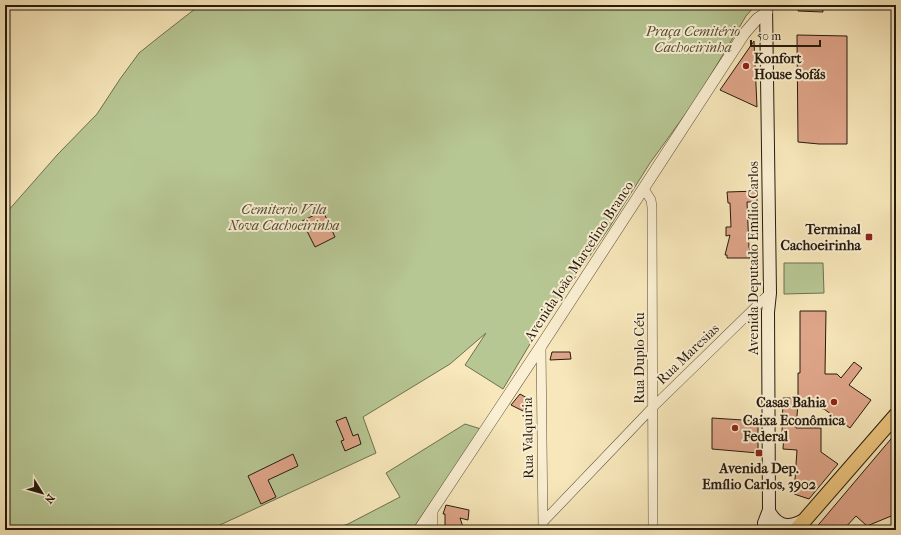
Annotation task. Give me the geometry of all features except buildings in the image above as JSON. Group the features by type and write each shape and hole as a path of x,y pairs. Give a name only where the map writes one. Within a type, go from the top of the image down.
{"main road":[{"name":"Avenida Deputado Emílio Carlos","path":"767,8 770,293 768,312 768,510 774,530"},
{"path":"768,510 780,524 785,525 800,522 801,526 896,415"},
{"name":"Avenida Deputado Emílio Carlos","path":"764,530 764,523 768,510"}],"street":[{"name":"Avenida João Marcelino Branco","path":"419,530 541,346 744,34 767,8"},
{"name":"Rua Duplo Céu","path":"644,188 652,207 653,530"},
{"name":"Rua Maresias","path":"543,526 653,408 770,293"},
{"name":"Rua Valquiria","path":"541,346 543,526"},
{"path":"433,509 433,530"}],"green space":[{"name":"Cemiterio Vila Nova Cachoeirinha","path":"200,5 756,5 746,16 697,98 650,163 609,228 536,334 503,389 465,365 486,333 450,364 363,417 376,453 209,530 5,530 5,221 7,212 58,154 97,114 139,53"},
{"path":"784,263 823,263 824,293 784,294"},
{"path":"465,424 481,429 412,530 332,530 348,524 400,497 386,473"}],"place":[{"name":"Konfort House Sofás","path":"746,66"},
{"name":"Terminal Cachoeirinha","path":"869,237"},
{"name":"Casas Bahia","path":"834,402"},
{"name":"Caixa Econômica Federal","path":"735,428"},
{"name":"Avenida Dep. Emílio Carlos, 3902","path":"759,453"}],"park label":[{"name":"Praça Cemitério Cachoeirinha","path":"693,40"}]}
